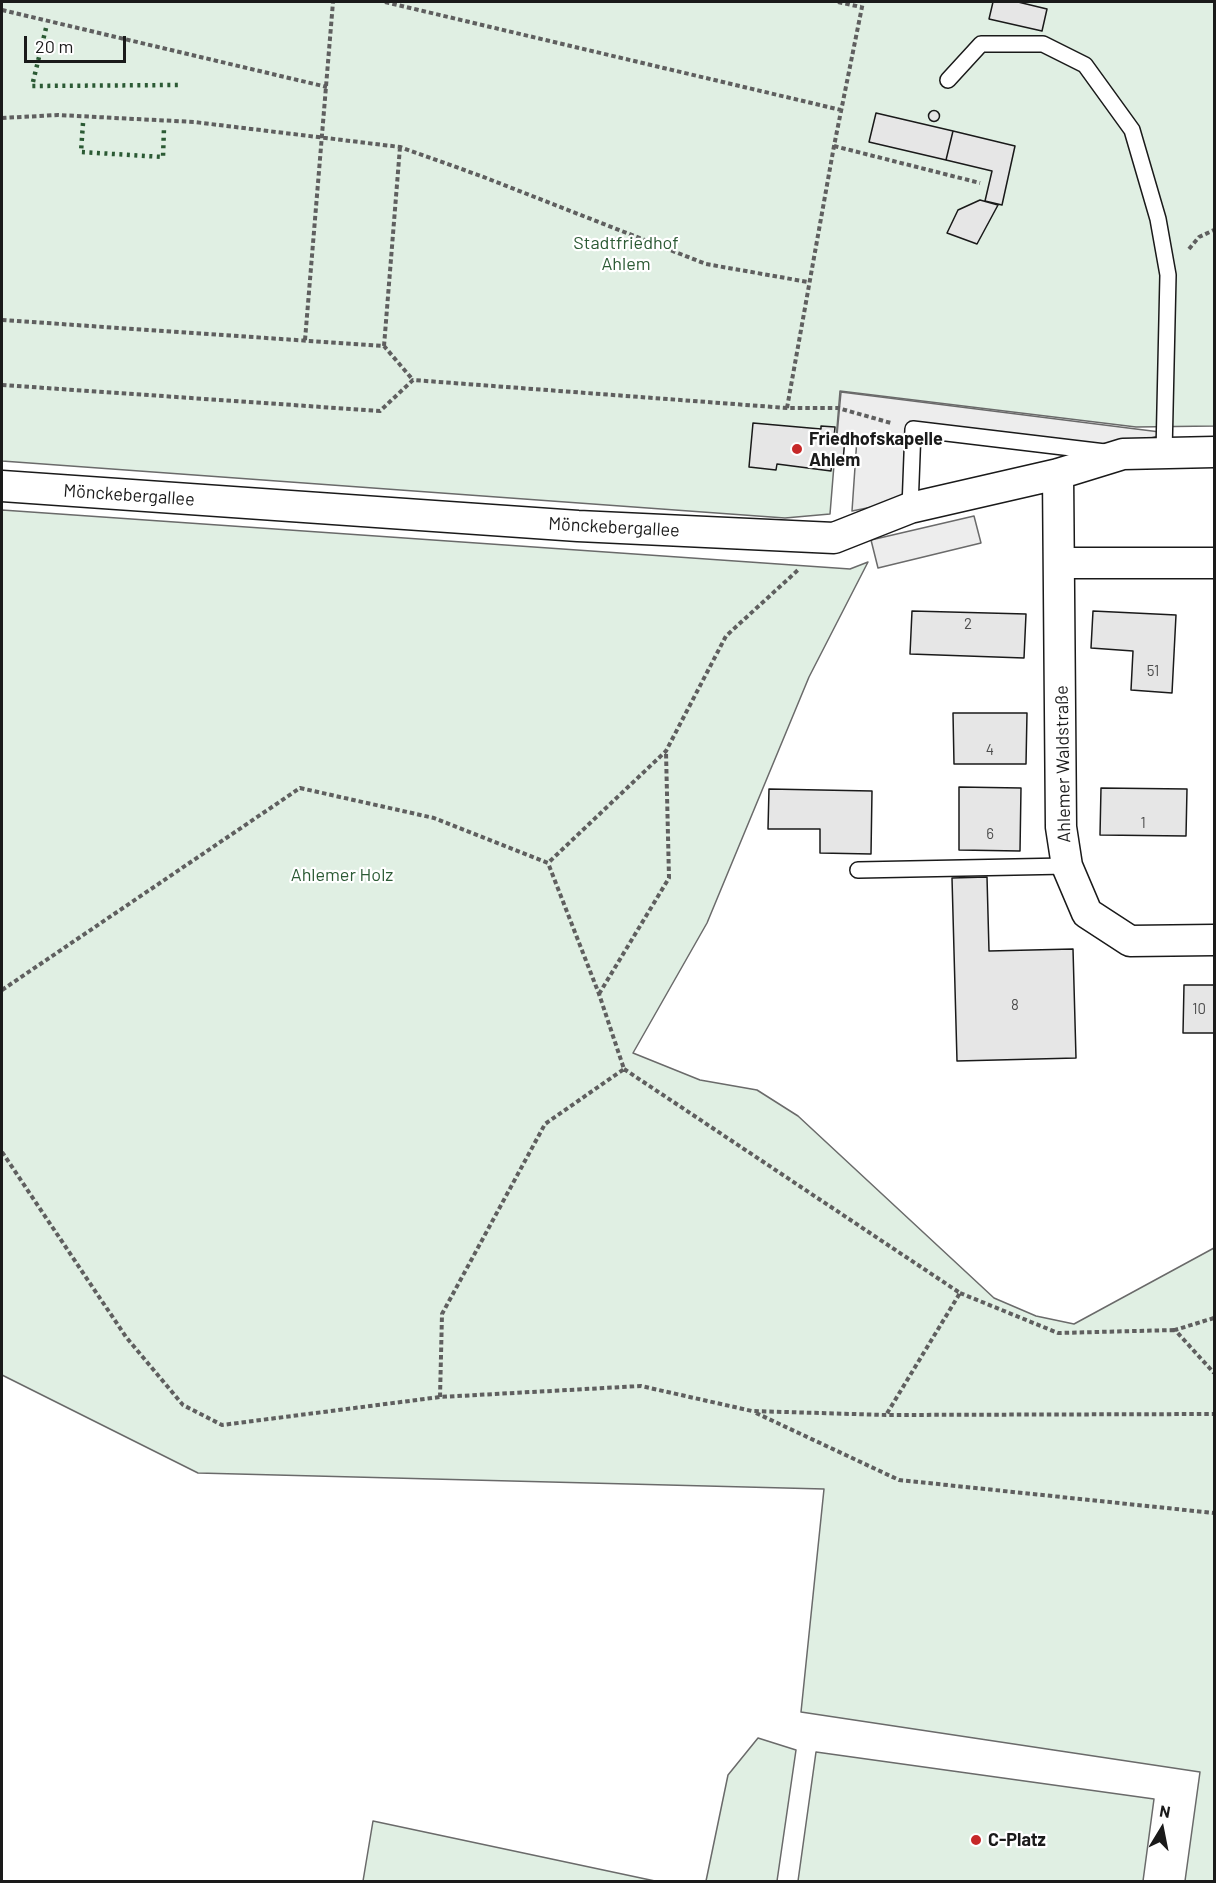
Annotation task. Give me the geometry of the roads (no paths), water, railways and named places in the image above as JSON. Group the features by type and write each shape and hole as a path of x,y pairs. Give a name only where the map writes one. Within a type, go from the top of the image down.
{"street":[{"name":"Mönckebergallee","path":"2,486 578,526 834,538 910,508 1059,474 1123,454 1215,452"},
{"name":"Ahlemer Waldstraße","path":"1059,474 1061,827 1067,866 1087,913 1130,940 1215,940"},
{"path":"1060,563 1215,563"}],"lane":[{"path":"948,80 981,44 1043,44 1085,64 1132,130 1158,219 1168,275 1164,453"},
{"path":"910,508 913,429 1123,454"},
{"path":"858,870 1067,866"}],"place":[{"name":"Friedhofskapelle Ahlem","path":"797,449"},
{"name":"C-Platz","path":"976,1840"}],"park label":[{"name":"Stadtfriedhof Ahlem","path":"626,253"},
{"name":"Ahlemer Holz","path":"342,875"}]}
